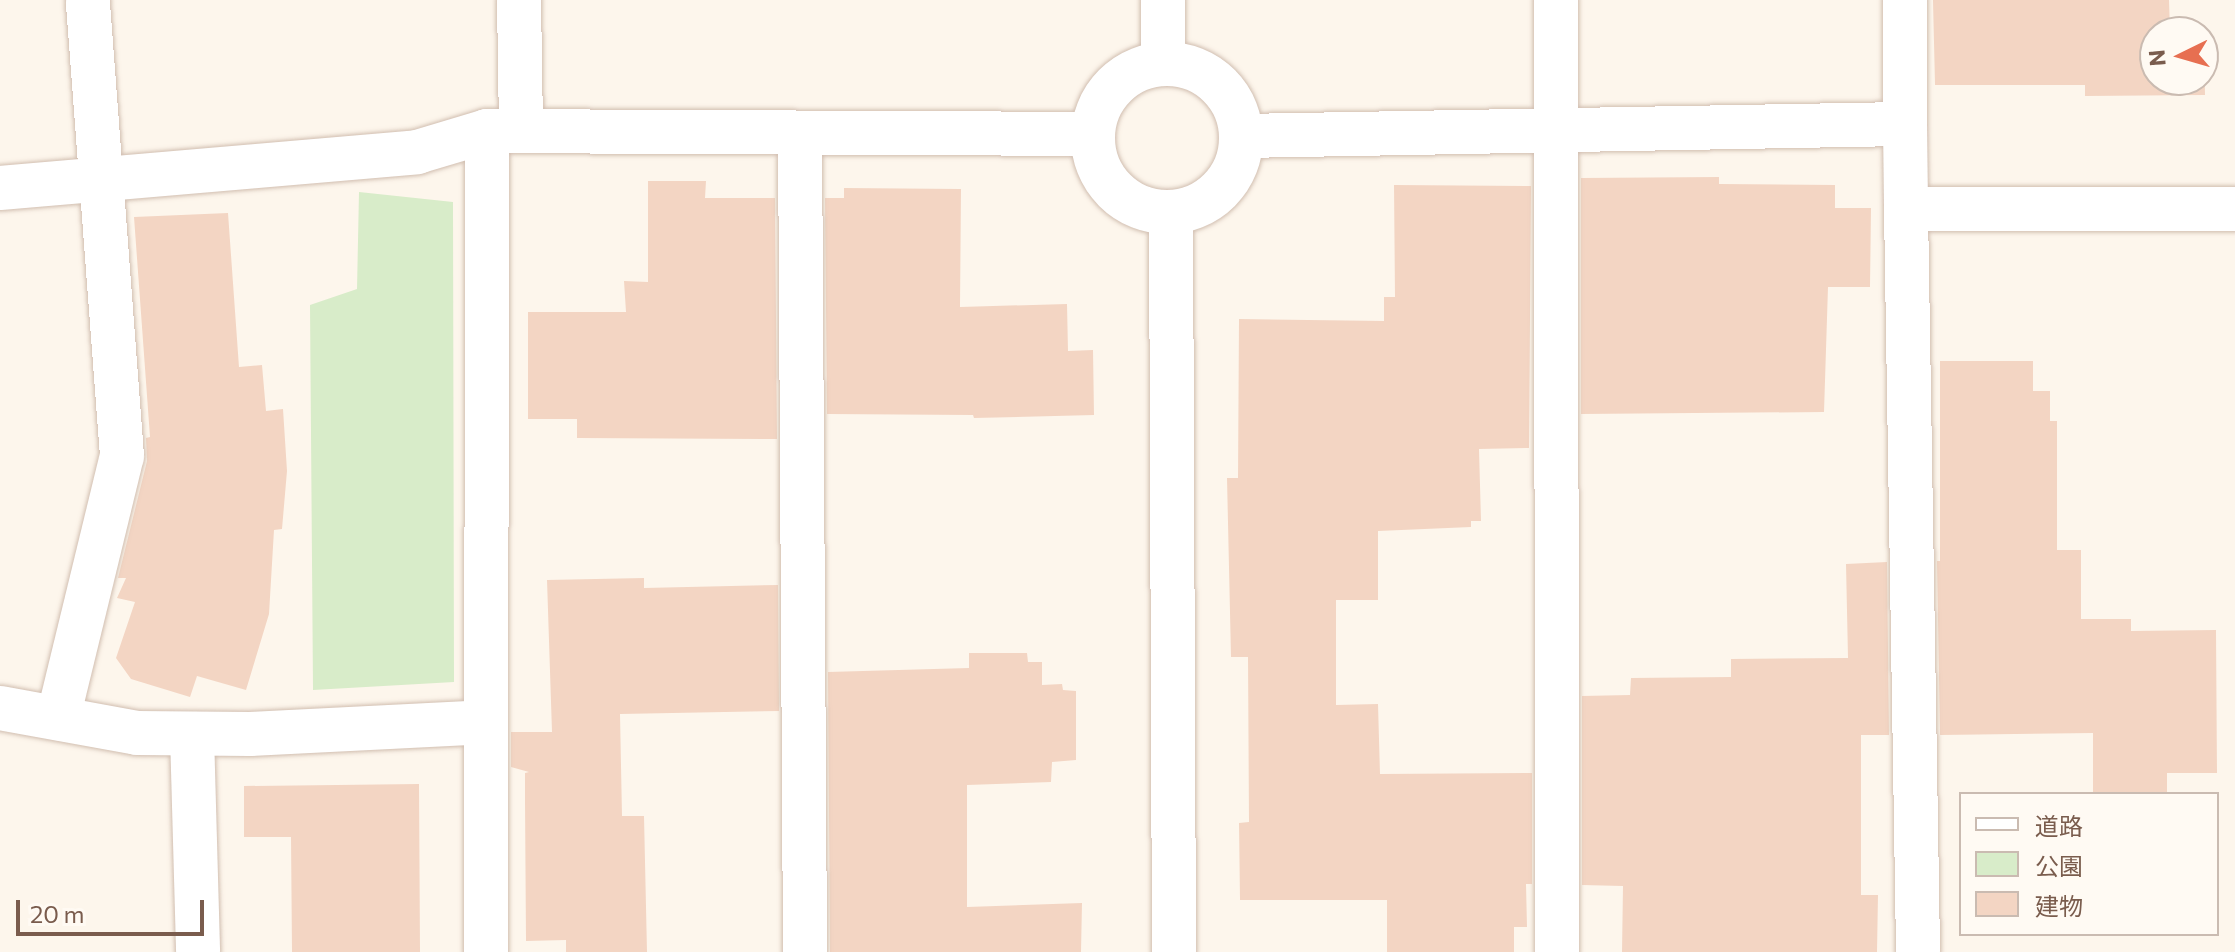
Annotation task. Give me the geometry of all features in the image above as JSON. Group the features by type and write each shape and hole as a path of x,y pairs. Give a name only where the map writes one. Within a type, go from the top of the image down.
{"street":[{"path":"58,718 122,456 88,0"},
{"path":"486,952 484,722 504,131 519,0"},
{"path":"1163,0 1163,63"},
{"path":"1556,0 1557,952"},
{"path":"1905,0 1918,952"},
{"path":"1163,63 1186,66 1208,76 1225,92 1237,112 1242,136 1239,159 1230,180 1215,196 1194,208 1171,212 1147,210 1116,190 1096,159 1092,134 1097,113 1108,94 1123,78 1142,68 1163,63"},
{"path":"1242,136 1905,124"},
{"path":"0,188 417,152 504,131 1092,134"},
{"path":"800,133 805,952"},
{"path":"1906,209 2235,209"},
{"path":"1171,212 1174,952"},
{"path":"0,708 137,733 250,734 484,722"},
{"path":"192,734 198,952"}],"green space":[{"path":"359,192 453,202 454,682 313,690 310,305 357,289"}],"building":[{"path":"1933,0 2169,0 2170,16 2139,16 2139,96 2085,96 2085,85 1935,85"},
{"path":"1719,177 1719,184 1835,185 1835,208 1871,208 1870,287 1828,287 1824,412 1581,414 1581,178"},
{"path":"648,181 706,181 705,198 775,198 777,439 577,438 577,419 528,419 528,312 626,312 624,281 648,282"},
{"path":"1394,185 1531,186 1529,448 1479,449 1481,521 1471,521 1471,527 1378,531 1378,600 1336,600 1336,705 1378,704 1380,774 1532,773 1532,884 1526,884 1527,927 1514,927 1514,952 1387,952 1387,900 1240,900 1239,823 1249,822 1248,657 1231,657 1227,478 1238,478 1239,319 1384,321 1384,297 1395,297"},
{"path":"844,188 961,189 960,307 1067,304 1068,351 1093,350 1094,415 974,418 973,415 827,414 825,198 844,198"},
{"path":"228,213 239,367 262,365 266,411 283,409 287,471 282,529 274,530 269,614 246,690 197,676 190,697 131,679 116,658 135,602 117,598 126,578 118,578 147,461 146,438 150,437 134,217"},
{"path":"1940,361 2033,361 2033,391 2050,391 2050,421 2057,421 2057,550 2081,550 2081,619 2131,619 2131,631 2216,630 2217,773 2167,773 2167,792 2093,792 2093,733 1940,735 1937,561 1940,561"},
{"path":"1887,562 1889,735 1861,735 1861,895 1878,895 1877,952 1622,952 1623,886 1582,885 1582,696 1630,695 1631,678 1731,677 1731,659 1848,658 1846,564"},
{"path":"644,578 644,588 778,585 779,711 620,714 622,816 644,816 647,952 566,952 566,940 526,941 525,773 529,772 511,767 511,732 552,732 547,580"},
{"path":"969,653 1027,653 1028,662 1042,662 1042,685 1062,684 1063,690 1076,691 1076,760 1052,762 1051,782 967,785 967,907 1082,903 1081,952 830,952 828,672 969,668"},
{"path":"419,784 420,952 292,952 291,837 244,837 244,786"}]}
